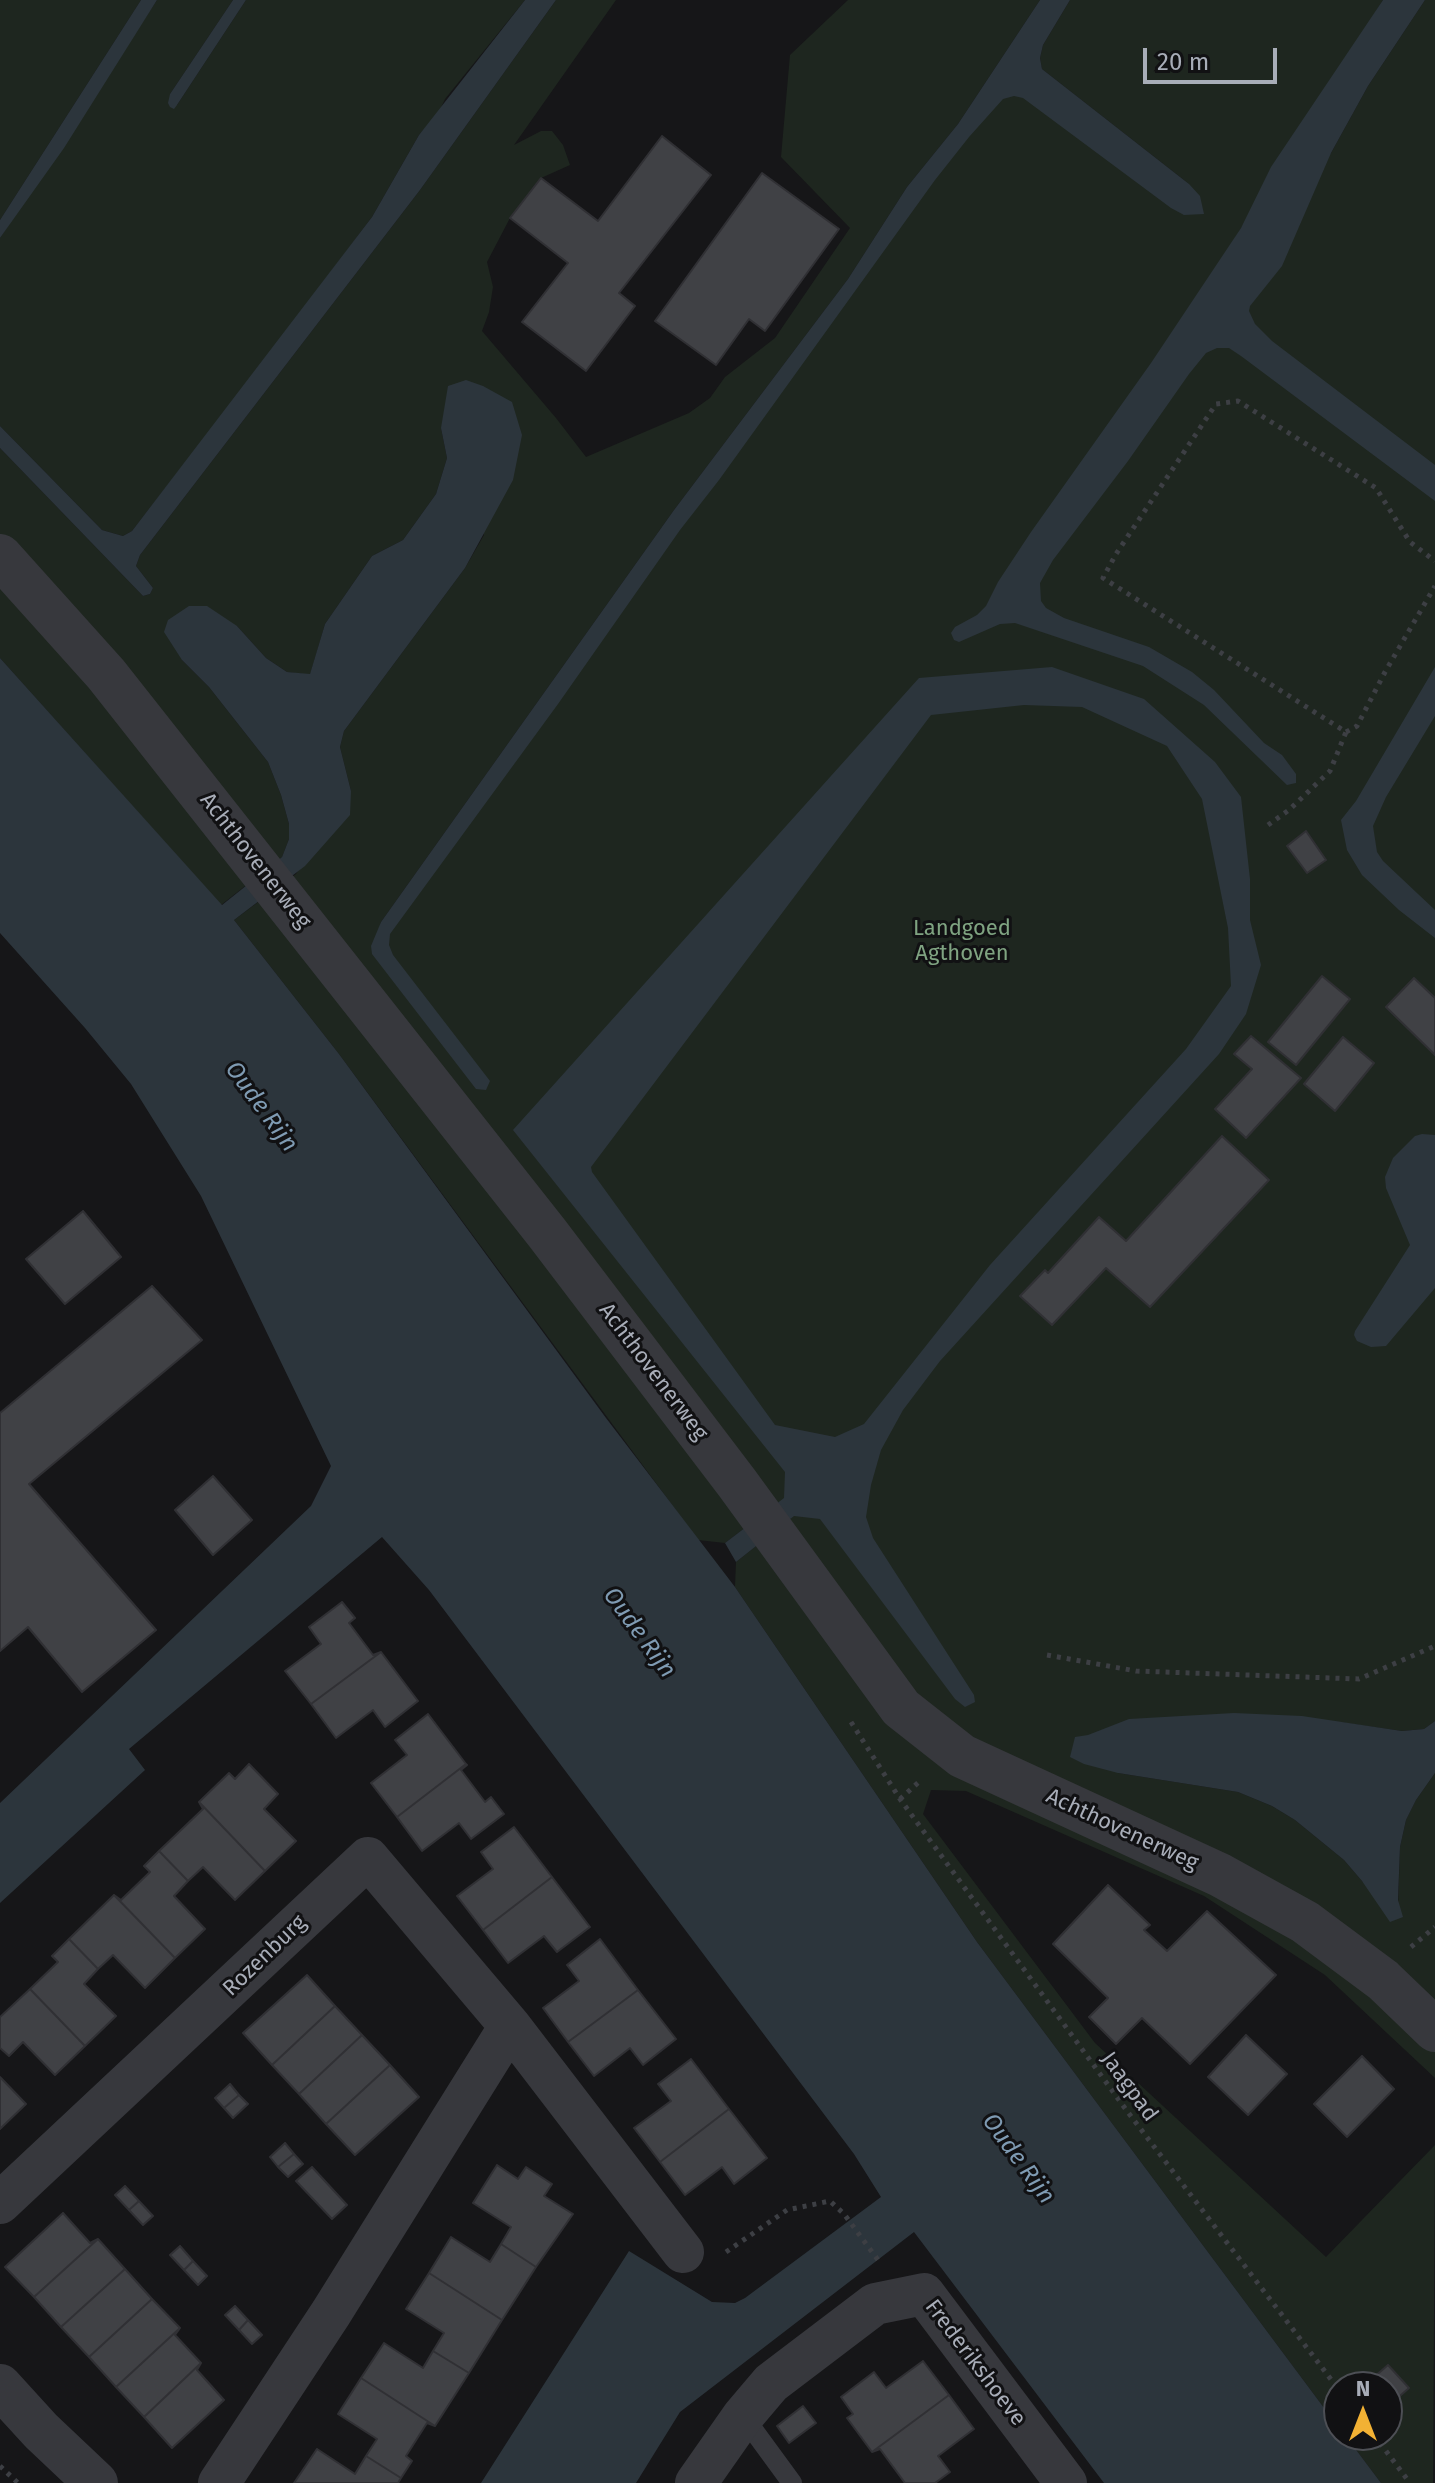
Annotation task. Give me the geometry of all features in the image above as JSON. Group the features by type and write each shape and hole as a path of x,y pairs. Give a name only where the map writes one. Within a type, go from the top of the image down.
{"street":[{"name":"Achthovenerweg","path":"0,556 106,674 547,1233 817,1590 901,1708 955,1752 1220,1875 1305,1922 1383,1980 1435,2030"},
{"name":"Rozenburg","path":"0,2203 368,1858 510,2026 683,2252"},
{"path":"219,2483 331,2313 510,2026"},
{"name":"Frederikshoeve","path":"696,2483 743,2416 771,2383 875,2304 924,2294 1066,2483"},
{"path":"0,2386 41,2431 96,2483"}],"lane":[{"path":"743,2416 792,2483"}],"path":[{"path":"1346,732 1103,578 1216,404 1238,401 1376,488 1410,542 1435,561"},
{"path":"1268,825 1289,810 1330,771 1346,732 1357,726 1435,586"},
{"path":"1047,1655 1136,1671 1359,1679 1435,1646"},
{"name":"Jaagpad","path":"900,1799 1127,2111 1325,2371"},
{"path":"1415,1942 1435,1927"},
{"path":"683,2252 704,2267 787,2210 830,2201 844,2214 882,2264"},
{"path":"1386,2451 1410,2483"},
{"path":"0,2466 18,2483"}],"green space":[{"path":"0,0 141,0 0,220"},
{"path":"157,0 233,0 170,94 177,105 246,0 525,0 419,135 372,217 132,531 123,536 102,530 0,426 0,238"},
{"name":"Landgoed Agthoven","path":"556,0 616,0 514,145 541,131 552,131 563,145 570,165 541,178 510,218 487,262 493,287 482,331 586,457 689,413 710,398 725,377 775,338 850,228 781,157 790,55 848,0 1040,0 958,124 907,187 848,279 674,510 381,922 374,947 1006,67 1189,184 1042,69 1040,58 1043,45 1070,0 1383,0 1235,238 1331,153 1368,86 1425,0 1435,0 1435,1721 1424,1729 1402,1731 1339,1722 1118,1773 1238,1792 1272,1806 1295,1820 1344,1860 1362,1881 1398,1909 1400,1847 1406,1820 1435,1773 1435,2078 1325,1975 1204,1896 966,1791 931,1790 923,1814 1095,2043 1326,2257 1435,2145 1433,2483 1381,2483 1357,2451 1403,2451 1403,2371 1323,2371 1323,2407 977,1942 735,1587 736,1562 791,1518 779,1502 725,1543 698,1540 339,1054 234,920 296,874 351,791 340,747 344,731 465,568 484,535 441,428 447,458 436,494 403,540 372,556 325,624 310,675 287,672 266,658 237,626 182,660 209,687 268,762 289,824 289,839 282,857 221,905 0,658 0,448 143,596 150,594 153,588 136,566 140,555 420,190"}],"water":[{"path":"141,0 157,0 64,148 0,238 0,220"},
{"path":"233,0 246,0 177,105 174,109 170,107 170,94"},
{"path":"525,0 556,0 420,190 140,555 136,566 153,588 150,594 143,596 0,448 0,426 102,530 123,536 132,531 372,217 419,135"},
{"path":"1040,0 1070,0 1043,45 1040,58 1042,69 1189,184 1200,196 1204,214 1184,215 1171,208 1023,98 1014,96 1003,99 969,137 680,530 390,934 389,945 393,955 490,1081 486,1090 476,1089 372,954 371,946 381,922 674,510 848,279 907,187 958,124"},
{"path":"1383,0 1425,0 1368,86 1331,153 1282,266 1249,311 1255,324 1272,341 1435,465 1435,501 1241,356 1229,348 1217,348 1206,353 1189,374 1053,560 1040,583 1041,601 1046,608 1064,618 1149,647 1192,672 1214,690 1264,743 1282,755 1296,774 1296,783 1287,785 1204,705 1143,666 1015,623 1000,624 959,642 954,640 951,633 986,606 1031,532 1151,363 1241,228 1271,167"},
{"name":"Oude Rijn","path":"466,380 512,402 522,435 513,480 465,568 344,731 340,747 351,791 350,815 305,866 234,920 339,1054 606,1418 735,1587 977,1942 1323,2407 1323,2451 1357,2451 1381,2483 1104,2483 914,2232 680,2412 636,2483 481,2483 629,2251 712,2302 735,2303 881,2197 854,2154 429,1590 382,1537 129,1749 145,1770 0,1903 0,1803 311,1506 331,1466 201,1196 131,1084 0,933 0,658 222,905 282,857 289,839 289,824 268,762 209,687 182,660 164,632 168,620 189,606 207,606 237,626 266,658 287,672 310,674 325,624 372,556 403,540 436,494 447,458 441,428 448,386"},
{"path":"1052,667 1144,699 1215,762 1241,797 1250,879 1250,920 1261,965 1246,1014 1219,1054 940,1361 903,1410 881,1450 866,1517 873,1538 974,1695 975,1702 965,1707 955,1699 820,1519 794,1516 736,1562 725,1543 784,1498 785,1472 513,1130 919,678","holes":["1024,705 1082,707 1167,746 1202,799 1228,928 1231,986 1186,1049 990,1265 864,1424 835,1437 775,1425 591,1167 931,715"]},
{"path":"1435,667 1435,716 1386,797 1373,826 1377,852 1383,861 1435,910 1435,938 1362,875 1347,850 1341,820 1356,801"},
{"path":"1435,1135 1435,1288 1386,1346 1371,1347 1357,1341 1355,1331 1410,1245 1386,1188 1385,1177 1393,1158 1415,1136"},
{"path":"1234,1713 1302,1716 1402,1731 1424,1729 1435,1721 1435,1773 1406,1820 1400,1847 1398,1900 1403,1917 1390,1922 1344,1860 1295,1820 1272,1806 1238,1792 1118,1773 1070,1757 1075,1737 1129,1719"}],"building":[{"path":"662,136 711,175 619,293 635,306 586,371 522,322 568,263 510,218 541,178 598,221"},
{"path":"762,173 839,229 765,331 749,319 716,365 655,321"},
{"path":"1306,831 1326,860 1307,873 1287,846"},
{"path":"1322,976 1350,999 1296,1065 1268,1042"},
{"path":"1414,978 1435,998 1435,1055 1386,1007"},
{"path":"1251,1036 1301,1078 1246,1138 1215,1109 1252,1069 1234,1054"},
{"path":"1343,1037 1374,1063 1335,1111 1304,1084"},
{"path":"1222,1136 1269,1180 1150,1307 1106,1268 1052,1325 1020,1296 1045,1270 1048,1273 1099,1217 1126,1241"},
{"path":"83,1211 121,1257 65,1304 26,1259"},
{"path":"152,1286 202,1340 29,1484 156,1630 82,1692 28,1627 0,1651 0,1413"},
{"path":"213,1476 252,1520 213,1555 175,1510"},
{"path":"342,1602 355,1618 349,1623 373,1655 381,1652 311,1704 285,1671 321,1644 309,1627"},
{"path":"381,1652 418,1701 385,1727 373,1710 336,1738 311,1704"},
{"path":"428,1714 466,1764 397,1817 371,1783 407,1755 395,1740"},
{"path":"249,1764 278,1794 264,1809 296,1841 265,1871 199,1802 229,1773 235,1779"},
{"path":"466,1764 461,1770 485,1802 491,1797 504,1814 471,1839 459,1823 422,1851 397,1817"},
{"path":"199,1802 265,1871 235,1900 203,1867 188,1881 159,1851 203,1809"},
{"path":"514,1827 552,1877 483,1930 457,1896 493,1869 481,1852"},
{"path":"159,1851 188,1881 174,1896 205,1929 175,1958 114,1895 121,1900 150,1872 144,1866"},
{"path":"552,1877 590,1927 557,1952 544,1936 508,1963 483,1930"},
{"path":"1108,1885 1150,1925 1144,1930 1167,1951 1207,1911 1276,1975 1190,2064 1142,2018 1116,2044 1089,2017 1108,1998 1053,1944"},
{"path":"114,1895 175,1958 145,1988 113,1955 98,1969 69,1939"},
{"path":"69,1939 98,1969 84,1984 116,2016 85,2046 30,1989 58,1962 52,1956"},
{"path":"600,1939 638,1990 568,2042 543,2008 579,1981 567,1965"},
{"path":"307,1975 335,2006 272,2065 243,2033"},
{"path":"30,1989 85,2046 55,2075 23,2042 9,2056 0,2048 0,2017"},
{"path":"638,1990 676,2039 643,2065 630,2048 594,2076 568,2042"},
{"path":"335,2006 362,2035 299,2094 272,2065"},
{"path":"362,2035 390,2065 326,2124 299,2094"},
{"path":"1246,2035 1287,2074 1248,2115 1208,2077"},
{"path":"1362,2056 1394,2089 1347,2137 1314,2104"},
{"path":"691,2059 729,2109 660,2162 634,2128 671,2101 658,2084"},
{"path":"390,2065 419,2097 355,2155 326,2124"},
{"path":"0,2077 26,2104 0,2129"},
{"path":"230,2084 239,2095 224,2108 215,2098"},
{"path":"239,2095 248,2104 233,2118 224,2108"},
{"path":"729,2109 767,2158 734,2184 722,2167 685,2195 660,2162"},
{"path":"285,2143 294,2154 278,2167 270,2157"},
{"path":"294,2154 303,2164 288,2177 278,2167"},
{"path":"497,2165 518,2179 526,2167 552,2184 544,2196 573,2214 536,2267 501,2244 511,2227 473,2203"},
{"path":"312,2167 347,2205 332,2219 296,2181"},
{"path":"125,2186 139,2201 129,2210 115,2195"},
{"path":"139,2201 153,2216 143,2225 129,2210"},
{"path":"63,2213 90,2243 98,2239 34,2297 5,2267"},
{"path":"451,2237 490,2262 501,2244 536,2267 502,2320 429,2273"},
{"path":"98,2239 125,2269 61,2327 34,2297"},
{"path":"180,2246 193,2261 184,2270 170,2255"},
{"path":"193,2261 207,2276 198,2285 184,2270"},
{"path":"125,2269 152,2299 89,2357 61,2327"},
{"path":"429,2273 502,2320 469,2373 433,2351 444,2333 406,2309"},
{"path":"152,2299 180,2328 116,2387 89,2357"},
{"path":"235,2306 248,2320 239,2330 225,2315"},
{"path":"248,2320 262,2335 252,2344 239,2330"},
{"path":"180,2328 175,2335 201,2363 144,2417 116,2387"},
{"path":"384,2343 423,2368 433,2351 469,2373 435,2426 361,2378"},
{"path":"923,2361 949,2395 872,2452 847,2418 853,2414 841,2397 874,2372 886,2388"},
{"path":"201,2363 197,2370 224,2400 172,2448 144,2417"},
{"path":"361,2378 435,2426 427,2423 406,2456 412,2461 401,2478 366,2456 377,2439 338,2414"},
{"path":"949,2395 974,2429 938,2456 950,2472 935,2483 905,2483 880,2449 872,2452"},
{"path":"803,2406 816,2423 789,2443 777,2426"},
{"path":"317,2449 355,2474 366,2456 401,2478 398,2483 294,2483"}]}
